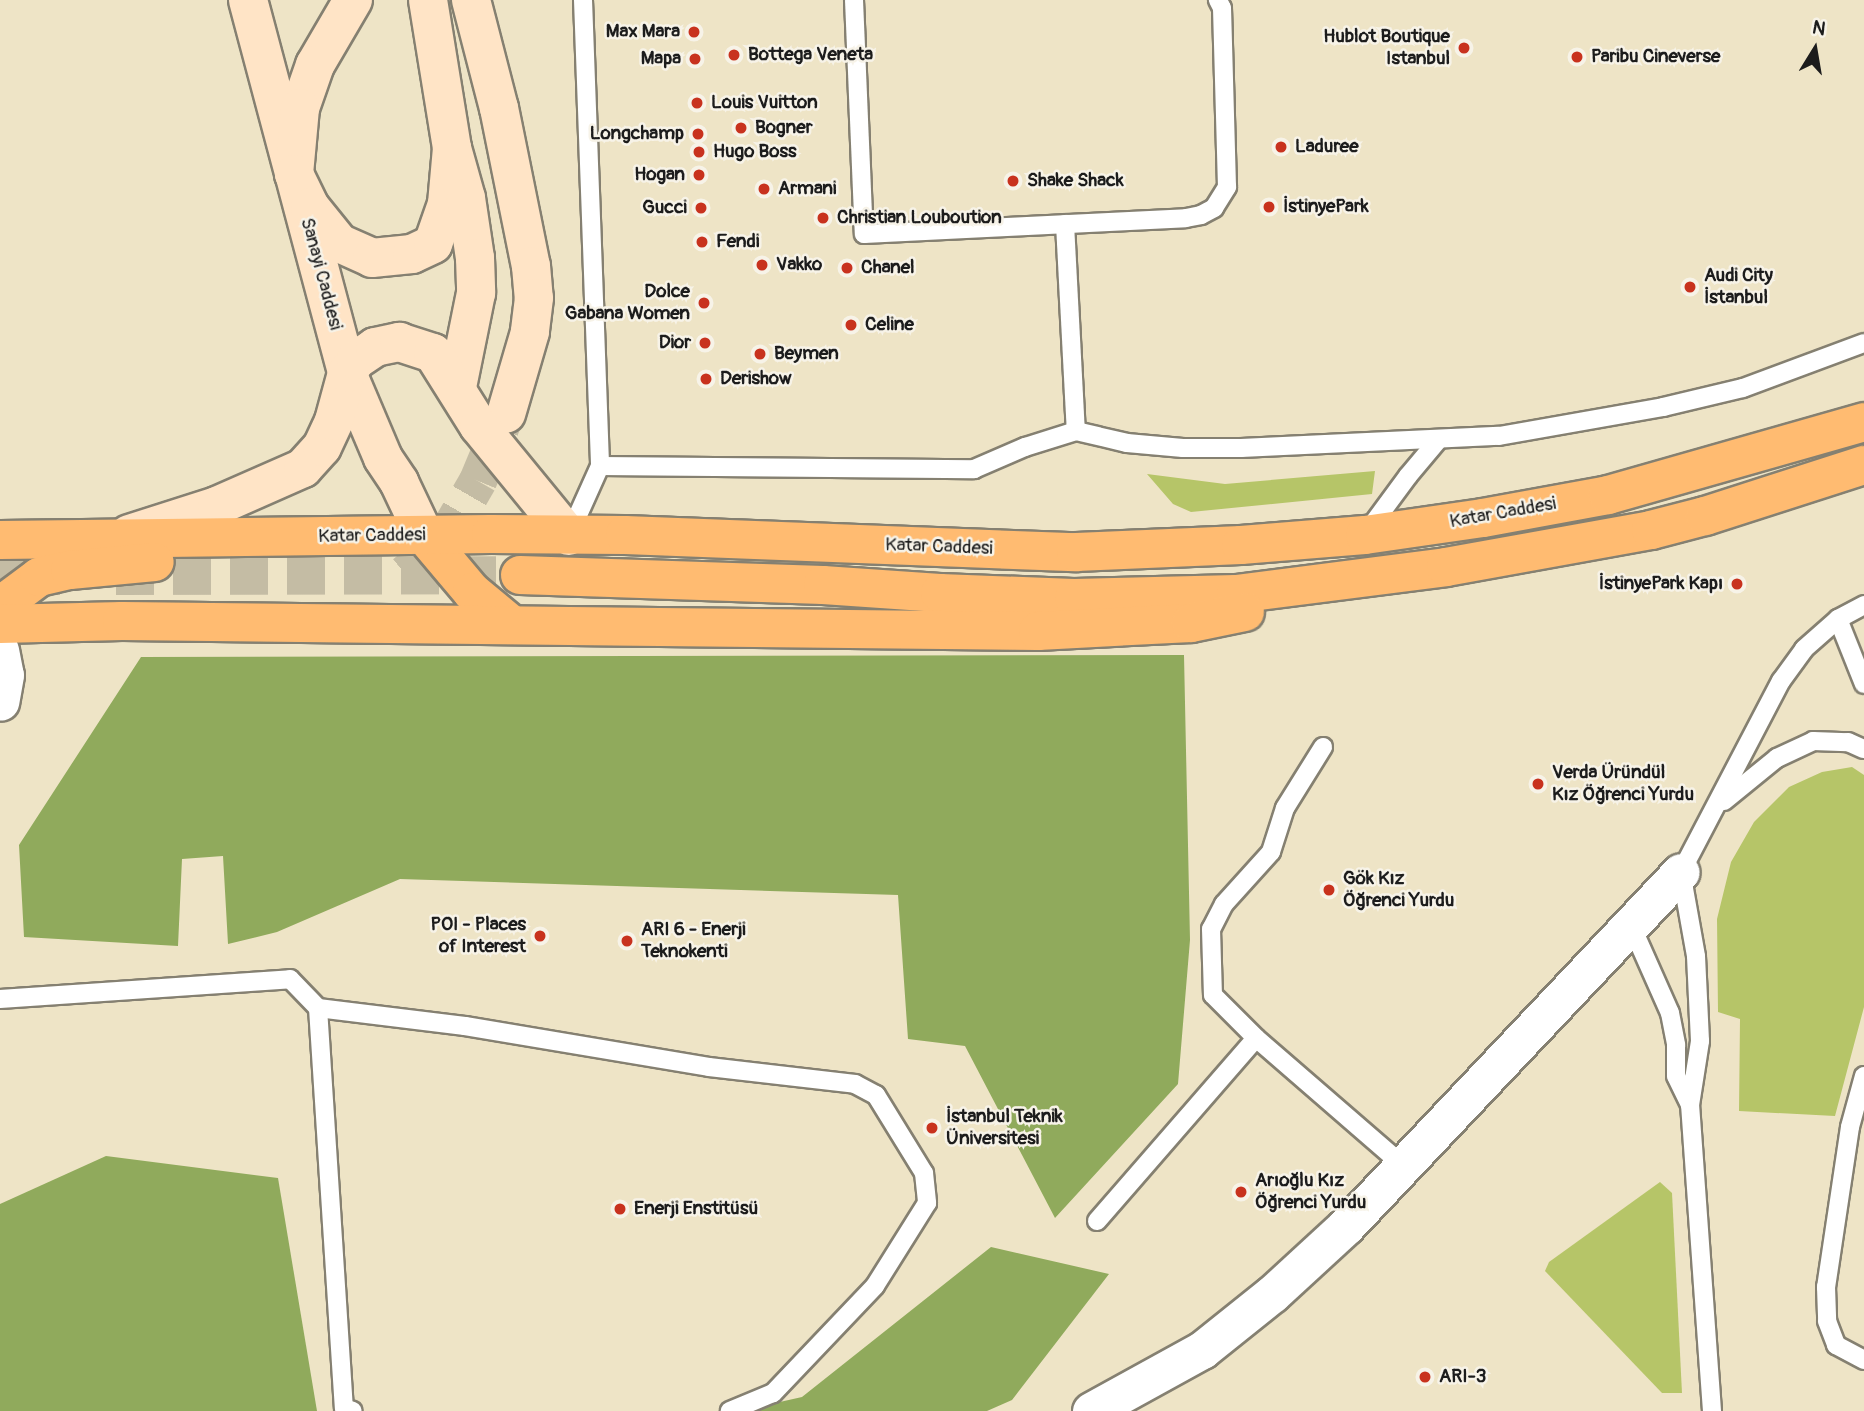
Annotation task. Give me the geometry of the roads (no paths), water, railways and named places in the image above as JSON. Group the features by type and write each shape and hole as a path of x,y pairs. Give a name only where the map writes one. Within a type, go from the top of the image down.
{"main road":[{"name":"Katar Caddesi","path":"0,540 569,536 1076,552 1241,545 1365,535 1483,518 1608,495 1864,422"},
{"path":"520,575 823,585 1074,598 1236,594 1334,584 1651,530 1864,465"},
{"path":"424,535 472,592 512,625"},
{"path":"0,606 40,577 70,570 170,561 291,536"},
{"path":"0,624 122,621 1052,631 1191,623 1259,609 1334,584"}],"street":[{"name":"Sanayi Caddesi","path":"248,0 347,373 383,458 399,482 424,535"},
{"path":"353,0 315,65 300,108 294,174 310,207 339,243 372,258 412,254 433,244 447,204 452,148"},
{"path":"428,0 452,148 466,198 475,258 476,293 457,387"},
{"path":"471,0 499,108 531,266 534,298 530,332 506,414"},
{"path":"109,540 217,506 303,468 322,447 334,421 347,373 356,360 375,347 399,342 433,353 457,387 479,426 569,536"},
{"path":"0,650 5,675 0,702"},
{"path":"1091,1411 1202,1350 1272,1294 1346,1226 1681,872"}],"lane":[{"path":"569,536 600,466 583,0"},
{"path":"854,0 864,234 1065,225 1201,215 1222,199 1227,187 1222,8 1218,0"},
{"path":"1065,225 1076,431"},
{"path":"600,466 974,469 1025,447 1076,431 1127,443 1183,448 1499,436 1663,407 1743,388 1864,343"},
{"path":"1365,535 1439,439"},
{"path":"1712,1411 1690,1105 1700,1041 1696,956 1681,872 1781,681 1804,649 1838,619 1864,605"},
{"path":"1838,619 1864,684"},
{"path":"1718,805 1777,758 1813,741 1848,742 1864,749"},
{"path":"1323,747 1285,808 1271,852 1224,904 1211,929 1213,995 1256,1038 1404,1166"},
{"path":"1631,925 1670,1013 1676,1045 1676,1076 1690,1105"},
{"path":"0,999 290,979 318,1008 465,1026 709,1066 855,1084 876,1095 924,1173 927,1203 875,1286 773,1393 730,1411"},
{"path":"318,1008 344,1408 353,1411"},
{"path":"1097,1221 1256,1038"},
{"path":"1864,1076 1850,1128 1826,1287 1827,1321 1836,1345 1864,1360"}],"tunnel":[{"path":"405,574 441,545 478,481 505,416"},
{"path":"116,576 520,575"},
{"path":"0,576 60,576"}],"place":[{"name":"Max Mara","path":"694,32"},
{"name":"Hublot Boutique Istanbul","path":"1464,48"},
{"name":"Bottega Veneta","path":"734,55"},
{"name":"Paribu Cineverse","path":"1577,57"},
{"name":"Mapa","path":"695,59"},
{"name":"Louis Vuitton","path":"697,103"},
{"name":"Bogner","path":"741,128"},
{"name":"Longchamp","path":"698,134"},
{"name":"Laduree","path":"1281,147"},
{"name":"Hugo Boss","path":"699,152"},
{"name":"Hogan","path":"699,175"},
{"name":"Shake Shack","path":"1013,181"},
{"name":"Armani","path":"764,189"},
{"name":"İstinyePark","path":"1269,207"},
{"name":"Gucci","path":"701,208"},
{"name":"Christian Louboution","path":"823,218"},
{"name":"Fendi","path":"702,242"},
{"name":"Vakko","path":"762,265"},
{"name":"Chanel","path":"847,268"},
{"name":"Audi City İstanbul","path":"1690,287"},
{"name":"Dolce Gabana Women","path":"704,303"},
{"name":"Celine","path":"851,325"},
{"name":"Dior","path":"705,343"},
{"name":"Beymen","path":"760,354"},
{"name":"Derishow","path":"706,379"},
{"name":"İstinyePark Kapı","path":"1737,584"},
{"name":"Verda Üründül Kız Öğrenci Yurdu","path":"1538,784"},
{"name":"Gök Kız Öğrenci Yurdu","path":"1329,890"},
{"name":"POI - Places of Interest","path":"540,936"},
{"name":"ARI 6 - Enerji Teknokenti","path":"627,941"},
{"name":"İstanbul Teknik Üniversitesi","path":"932,1128"},
{"name":"Arıoğlu Kız Öğrenci Yurdu","path":"1241,1192"},
{"name":"Enerji Enstitüsü","path":"620,1209"},
{"name":"ARI-3","path":"1425,1377"}]}
